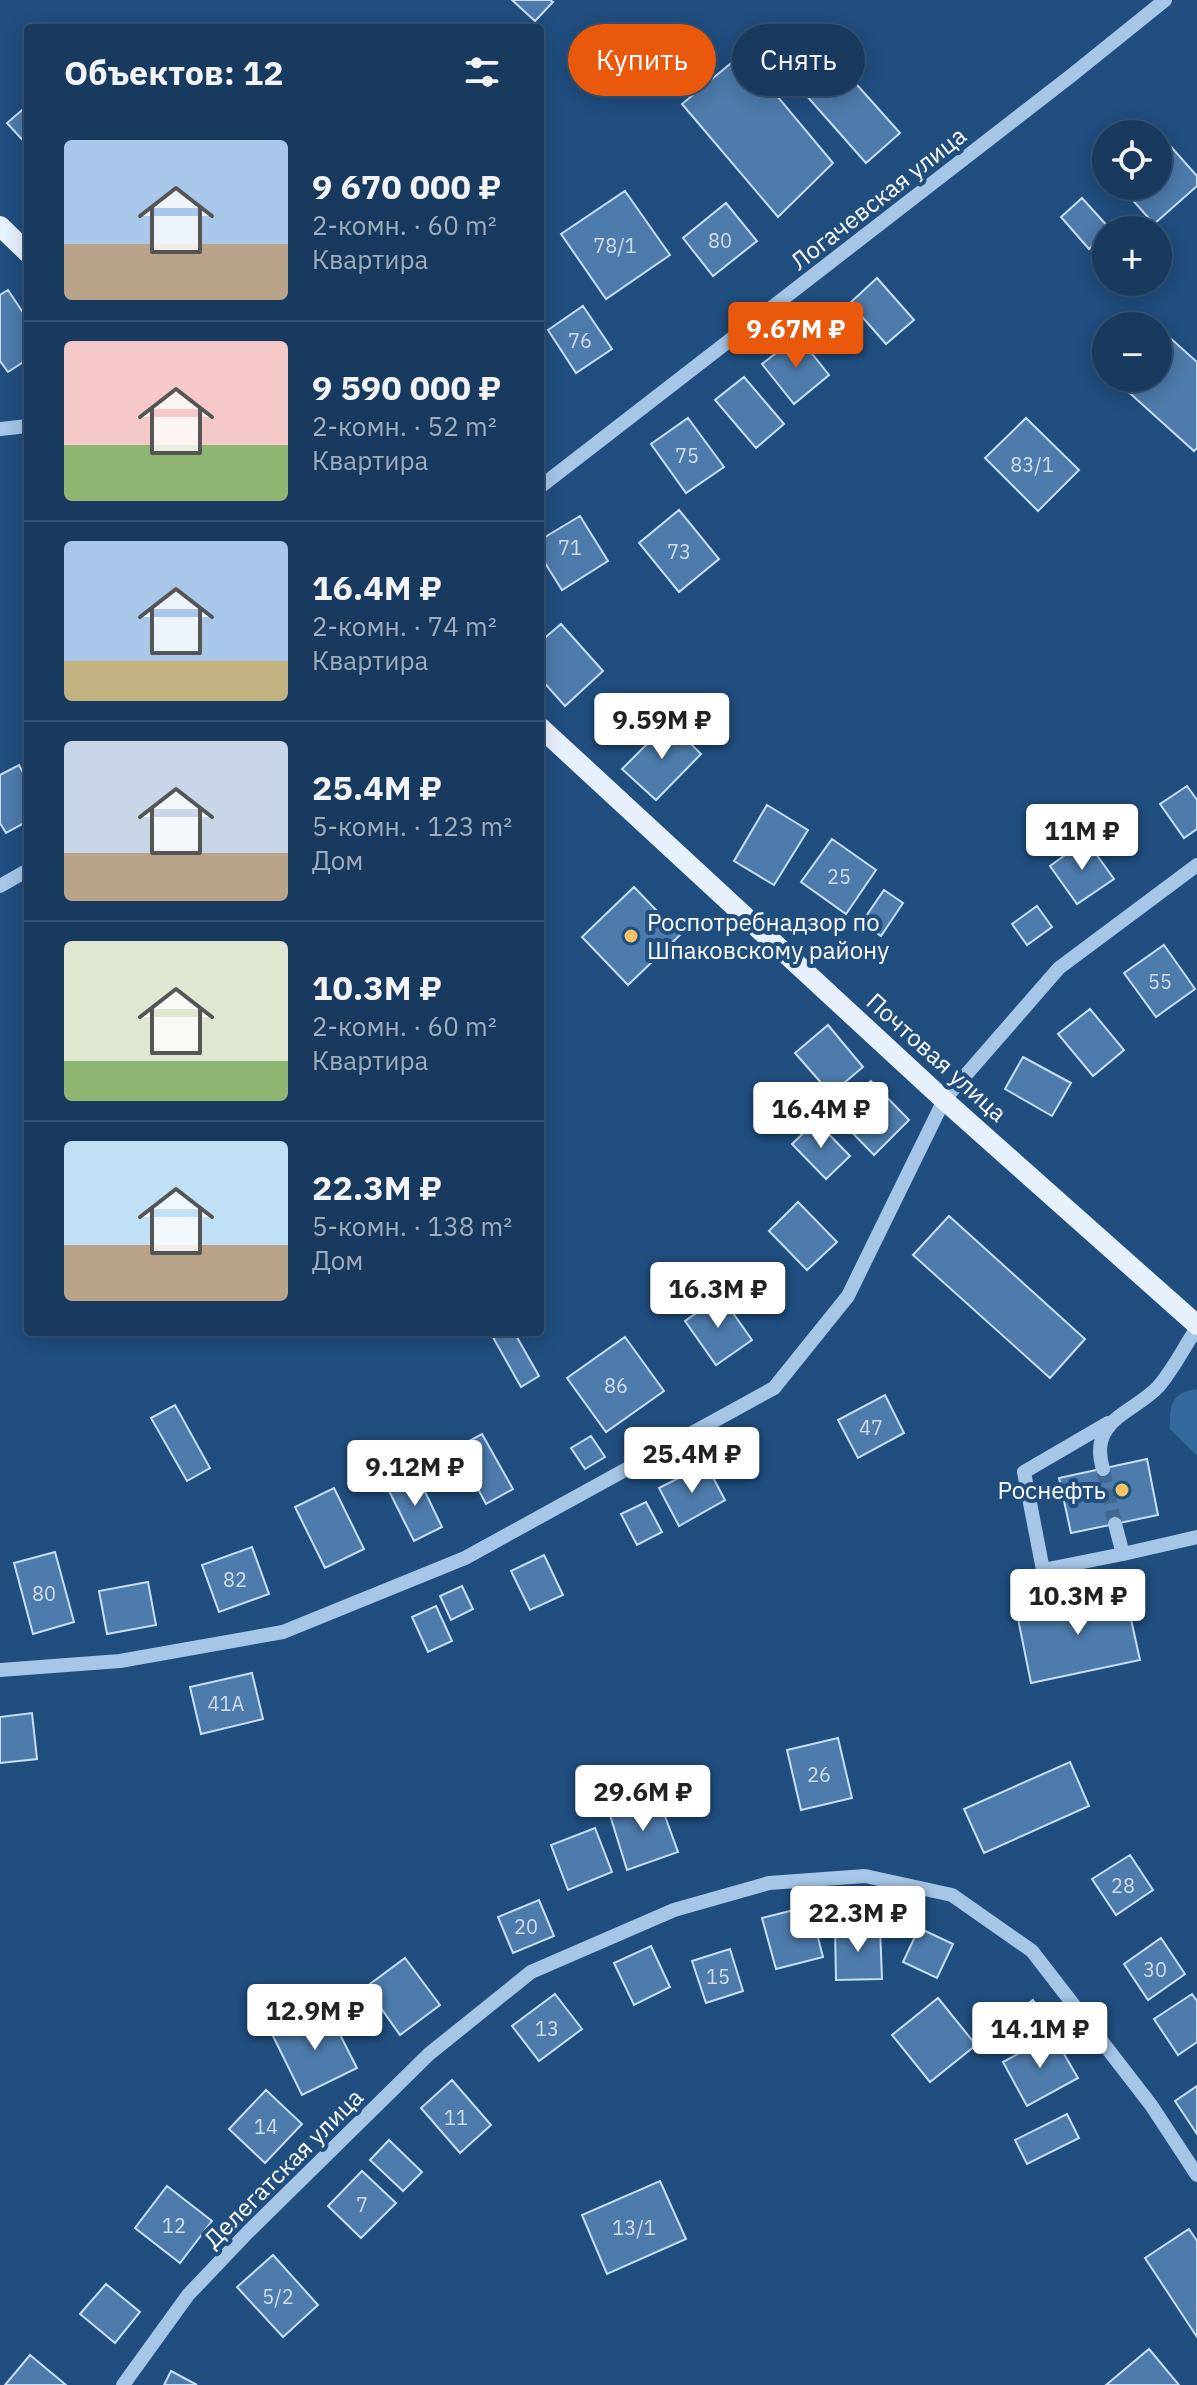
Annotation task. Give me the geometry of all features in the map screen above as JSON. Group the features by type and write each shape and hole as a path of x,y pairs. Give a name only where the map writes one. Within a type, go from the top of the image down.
{"main road":[{"path":"0,226 24,249"},
{"name":"Почтовая улица","path":"544,731 944,1100 1197,1327"}],"street":[{"name":"Логачевская улица","path":"544,484 1165,0"},
{"path":"0,429 24,426"},
{"path":"0,1670 120,1661 283,1632 465,1558 774,1388 848,1296 944,1100 1059,968 1197,865"},
{"path":"0,886 24,872"},
{"path":"1197,1327 1157,1387 1108,1423 1024,1472 1043,1570 1197,1537"},
{"path":"1103,1469 1099,1454 1108,1423"},
{"path":"1115,1524 1123,1554"},
{"name":"Делегатская улица","path":"123,2385 188,2295 248,2232 429,2054 531,1972 674,1910 769,1883 865,1876 952,1895 1032,1951 1151,2105 1197,2175"}],"shaded area":[{"path":"1197,1389 1197,1456 1170,1429 1170,1421 1171,1407 1177,1397"}],"building":[{"path":"512,0 550,0 553,2 535,21"},
{"path":"732,62 732,96 777,96 833,163 778,217 682,104 692,96 716,96 716,76"},
{"path":"865,94 900,133 866,163 807,96"},
{"path":"24,108 24,142 7,123"},
{"path":"1172,148 1197,176 1197,186 1163,216 1147,216 1133,200 1172,200"},
{"path":"625,191 670,255 606,299 561,234"},
{"path":"1082,198 1098,216 1092,216 1092,246 1089,249 1061,217"},
{"path":"726,203 757,241 713,276 683,238"},
{"path":"877,278 914,320 886,344 850,303"},
{"path":"8,290 24,314 24,362 8,372 0,361 0,295"},
{"path":"583,306 612,349 576,373 548,330"},
{"path":"798,336 829,375 794,404 762,364"},
{"path":"1172,340 1197,362 1197,448 1194,451 1129,392 1172,392"},
{"path":"744,377 784,424 756,448 715,400"},
{"path":"688,418 724,467 686,493 651,444"},
{"path":"1026,418 1079,470 1038,511 985,458"},
{"path":"679,510 719,559 679,592 639,543"},
{"path":"580,516 608,561 562,590 544,561 544,538"},
{"path":"561,624 603,671 565,706 544,682 544,639"},
{"path":"669,722 701,754 656,800 622,769"},
{"path":"19,765 24,774 24,823 6,833 0,823 0,775"},
{"path":"1187,786 1197,800 1197,829 1184,838 1160,804"},
{"path":"767,805 808,830 774,885 734,861"},
{"path":"832,839 876,870 846,914 801,882"},
{"path":"1086,840 1114,879 1077,904 1050,866"},
{"name":"Роспотребнадзор по Шпаковскому району","path":"634,887 680,935 628,985 582,937"},
{"path":"884,890 903,903 881,936 862,922"},
{"path":"1037,906 1052,927 1027,945 1012,924"},
{"path":"1164,945 1195,989 1156,1017 1124,973"},
{"path":"1090,1009 1124,1050 1093,1076 1058,1034"},
{"path":"828,1025 863,1067 831,1094 795,1053"},
{"path":"1023,1057 1071,1083 1052,1116 1005,1089"},
{"path":"871,1081 909,1120 874,1155 835,1115"},
{"path":"816,1121 850,1156 826,1179 792,1144"},
{"path":"798,1202 837,1242 807,1270 769,1231"},
{"path":"949,1216 1085,1339 1050,1378 913,1255"},
{"path":"721,1296 752,1340 716,1365 685,1321"},
{"path":"492,1336 516,1336 539,1376 521,1387"},
{"path":"625,1337 664,1391 606,1432 567,1378"},
{"path":"885,1395 904,1433 858,1458 838,1420"},
{"path":"175,1405 210,1468 187,1481 151,1418"},
{"path":"482,1434 513,1489 486,1504 456,1448"},
{"path":"591,1436 605,1457 585,1469 571,1448"},
{"path":"1147,1459 1158,1515 1071,1533 1059,1478"},
{"path":"706,1464 725,1500 679,1526 659,1488"},
{"path":"417,1475 442,1527 414,1541 388,1489"},
{"path":"334,1488 364,1549 325,1568 295,1507"},
{"path":"646,1502 662,1532 637,1545 621,1514"},
{"path":"252,1547 269,1594 219,1612 202,1565"},
{"path":"55,1552 74,1622 33,1634 14,1563"},
{"path":"544,1555 563,1595 530,1610 511,1571"},
{"path":"148,1582 156,1625 107,1634 99,1591"},
{"path":"462,1586 473,1609 451,1620 440,1596"},
{"path":"1125,1592 1140,1660 1031,1683 1017,1614"},
{"path":"436,1606 452,1641 428,1652 412,1617"},
{"path":"252,1673 263,1719 201,1734 190,1687"},
{"path":"32,1713 37,1759 0,1763 0,1717"},
{"path":"838,1738 852,1798 801,1810 787,1750"},
{"path":"1070,1762 1089,1806 984,1853 964,1809"},
{"path":"657,1794 678,1852 627,1870 610,1815"},
{"path":"595,1828 612,1872 568,1890 551,1845"},
{"path":"1130,1855 1153,1890 1116,1915 1092,1879"},
{"path":"539,1900 554,1936 513,1953 498,1917"},
{"path":"810,1906 823,1957 776,1969 762,1918"},
{"path":"880,1927 882,1979 836,1980 835,1928"},
{"path":"919,1928 953,1944 937,1978 903,1962"},
{"path":"1161,1938 1185,1974 1148,2000 1124,1964"},
{"path":"651,1946 670,1987 634,2005 614,1963"},
{"path":"730,1949 743,1991 706,2003 692,1961"},
{"path":"405,1958 440,2005 400,2035 366,1987"},
{"path":"555,1994 582,2029 539,2061 512,2026"},
{"path":"1192,1994 1197,2001 1197,2042 1178,2055 1154,2019"},
{"path":"938,1998 976,2045 930,2082 892,2035"},
{"path":"1033,2000 1048,2021 1007,2051 992,2031"},
{"path":"327,2009 357,2068 302,2095 273,2036"},
{"path":"1053,2035 1078,2078 1027,2106 1003,2062"},
{"path":"452,2080 491,2125 460,2153 421,2108"},
{"path":"1197,2086 1197,2134 1175,2101"},
{"path":"266,2090 302,2124 265,2163 229,2129"},
{"path":"1067,2114 1079,2138 1027,2164 1015,2140"},
{"path":"389,2140 422,2172 403,2191 370,2160"},
{"path":"362,2171 396,2203 361,2238 328,2206"},
{"path":"660,2181 686,2239 607,2274 582,2215"},
{"path":"167,2186 212,2221 180,2263 135,2228"},
{"path":"1189,2229 1197,2241 1197,2337 1145,2258"},
{"path":"273,2255 318,2305 283,2337 237,2287"},
{"path":"106,2284 140,2312 115,2343 80,2314"},
{"path":"1149,2349 1179,2385 1106,2385"},
{"path":"30,2355 66,2385 5,2385"},
{"path":"171,2371 197,2385 164,2385"}],"tunnel":[{"path":"1103,1469 1115,1524"}],"place":[{"name":"Роспотребнадзор по Шпаковскому району","path":"631,936"},
{"name":"Роснефть","path":"1122,1490"}]}
